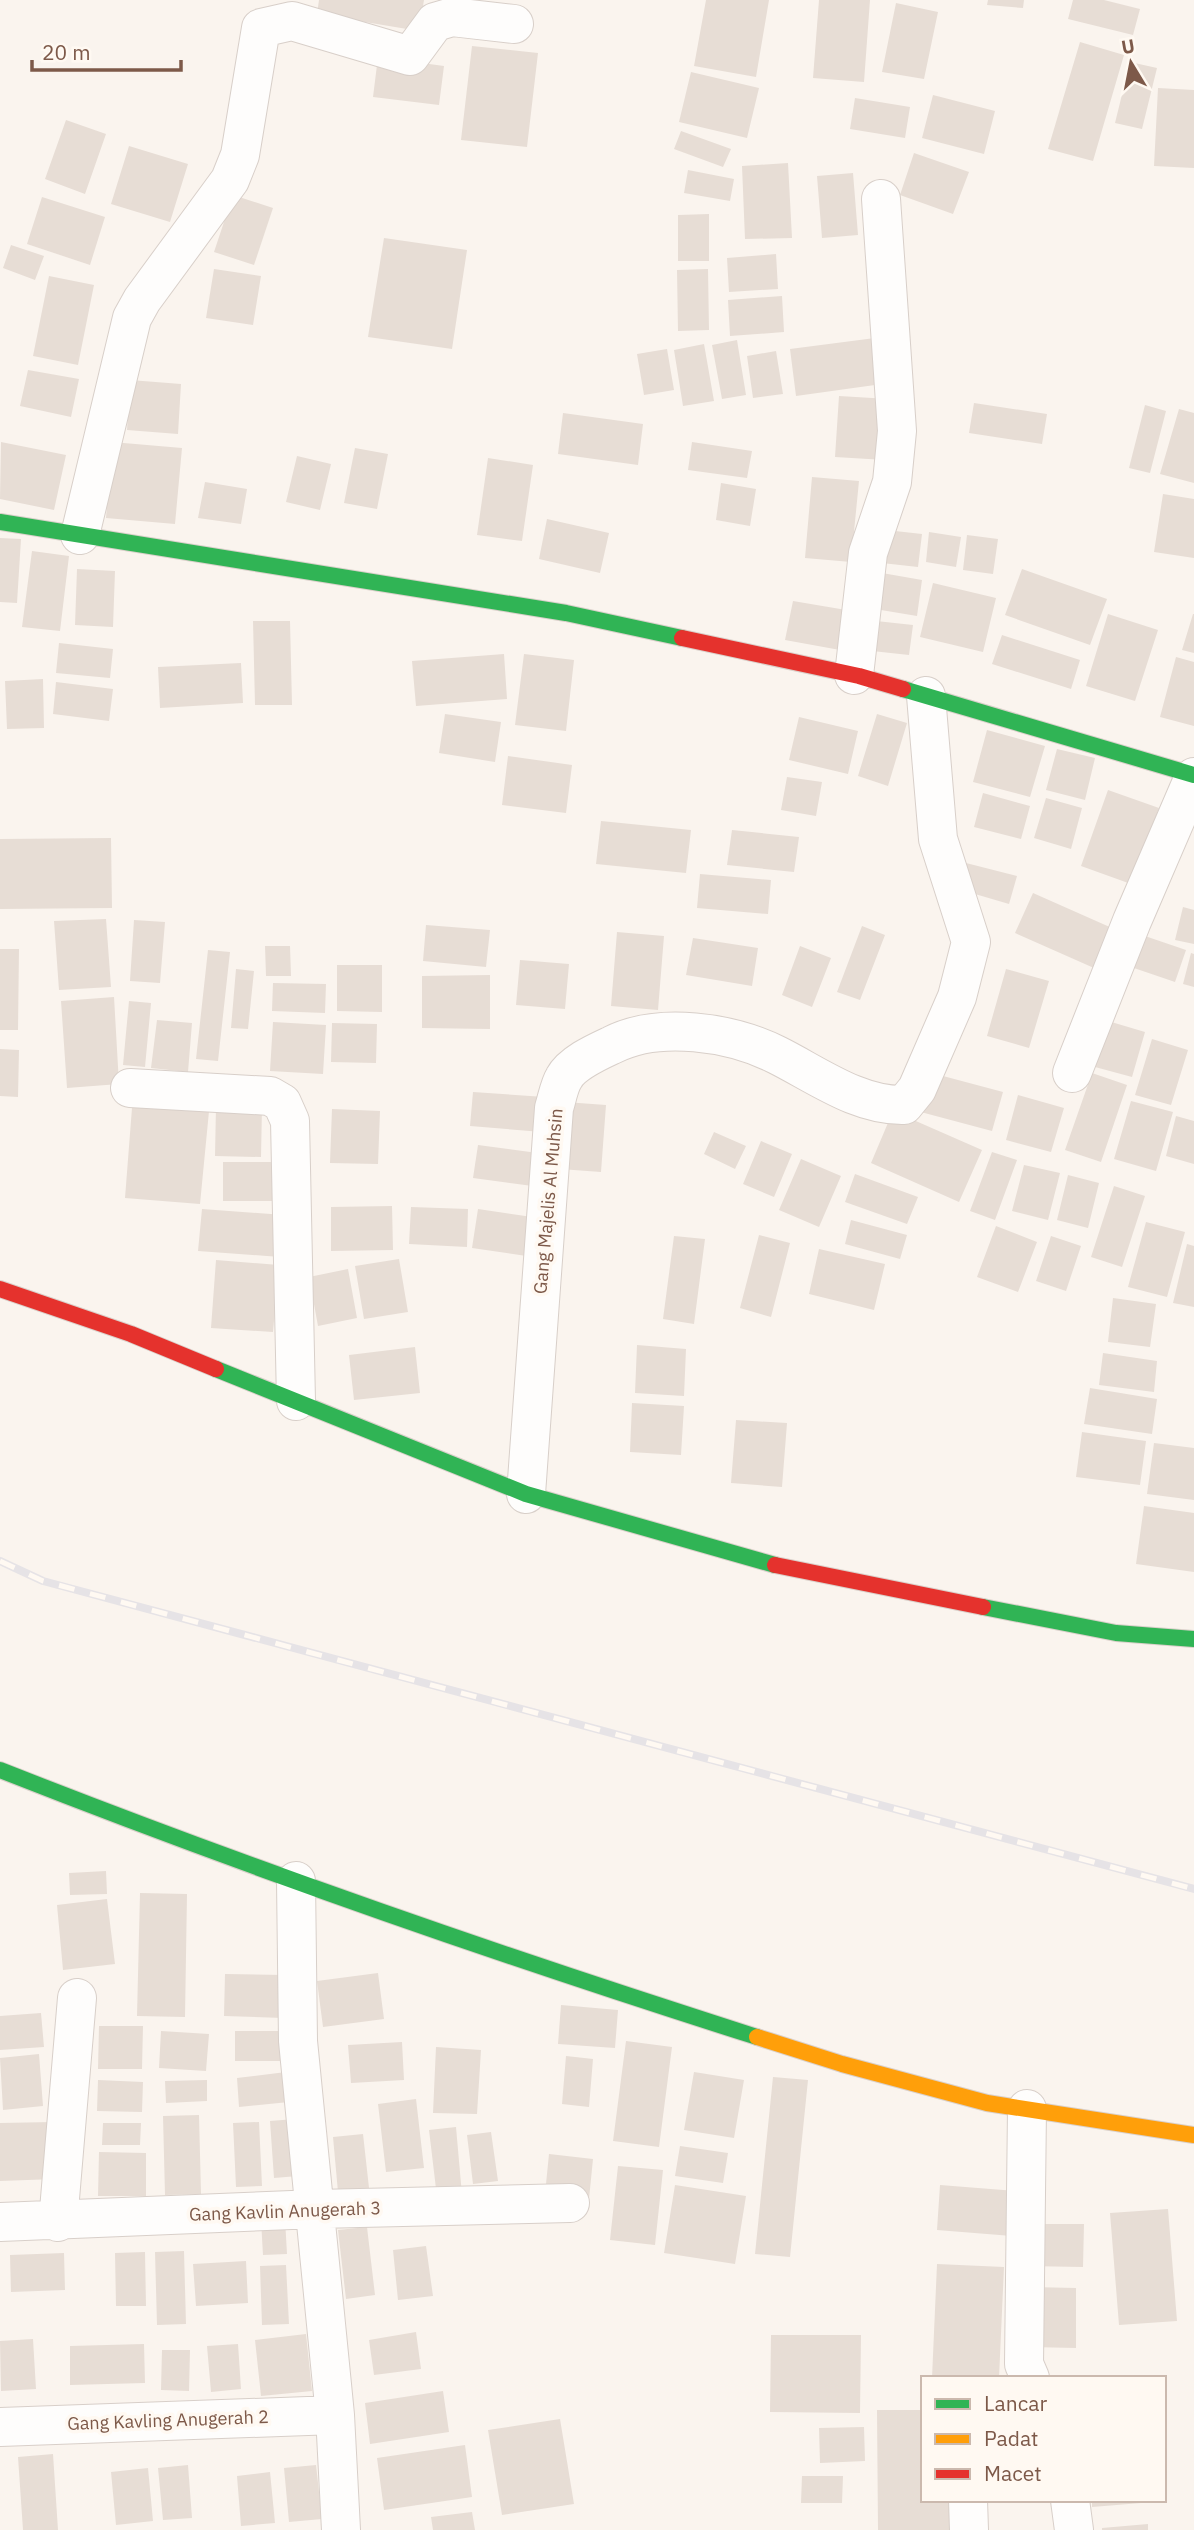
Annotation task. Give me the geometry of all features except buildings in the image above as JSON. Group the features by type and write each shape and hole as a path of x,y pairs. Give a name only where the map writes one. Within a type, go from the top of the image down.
{"street":[{"path":"80,534 132,318 142,300 230,180 240,155 261,28 292,21 410,56 435,22 452,18 514,24"},
{"path":"855,675 868,553 892,482 897,431 881,199"},
{"path":"0,522 566,613 855,675 1194,776 1132,921 1072,1073"},
{"name":"Gang Majelis Al Muhsin","path":"526,1494 554,1108 564,1076 593,1054 624,1038 692,1030 774,1054 822,1080 884,1105 904,1105 917,1089 957,997 971,942 938,839 926,696"},
{"path":"130,1088 270,1097 282,1103 290,1121 296,1401"},
{"path":"0,1289 131,1334 526,1494 764,1563 1116,1633 1194,1639"},
{"path":"0,1770 190,1844 606,1989 842,2064 987,2103 1194,2135"},
{"path":"296,1881 298,2041 317,2209 335,2415 341,2530"},
{"path":"58,2222 77,1998"},
{"path":"1027,2109 1024,2364 1029,2376"},
{"name":"Gang Kavlin Anugerah 3","path":"0,2222 58,2222 317,2209 570,2203"},
{"name":"Gang Kavling Anugerah 2","path":"0,2427 335,2415"},
{"path":"968,2502 969,2530"},
{"path":"1070,2502 1074,2530"}],"railway":[{"path":"0,1561 43,1581 1194,1889"}],"traffic: fast":[{"path":"0,522 566,613 682,638"},
{"path":"903,689 1194,775"},
{"path":"216,1369 526,1494 775,1565"},
{"path":"983,1607 1116,1633 1194,1639"},
{"path":"0,1770 187,1842 376,1910 757,2037"}],"traffic: slow":[{"path":"757,2037 842,2064 987,2103 1194,2135"}],"traffic: jam":[{"path":"682,638 859,676 903,689"},
{"path":"0,1289 131,1334 216,1369"},
{"path":"775,1565 983,1607"}]}
